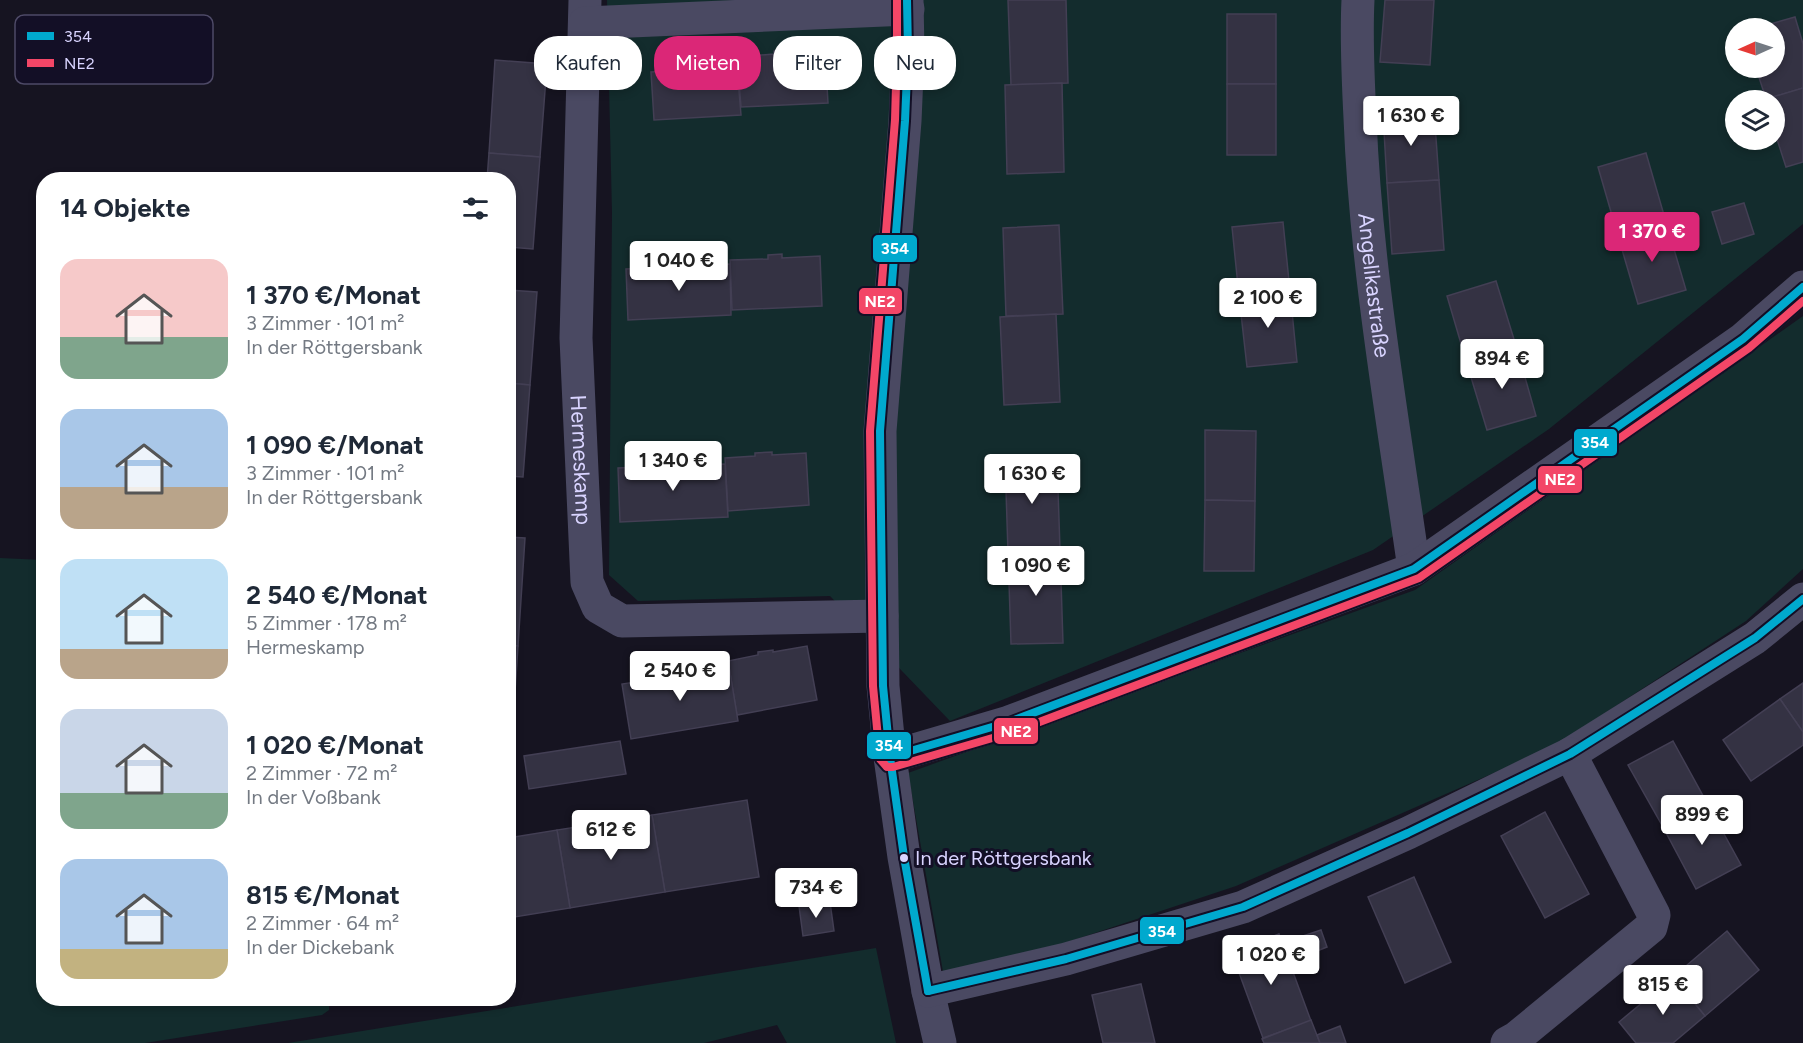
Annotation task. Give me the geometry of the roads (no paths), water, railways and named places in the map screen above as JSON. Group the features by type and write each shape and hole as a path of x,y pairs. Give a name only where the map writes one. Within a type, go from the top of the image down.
{"street":[{"name":"Angelikastraße","path":"1358,0 1358,83 1372,281 1414,569"},
{"path":"907,4 905,121 880,431 883,686 904,857 928,991 940,1043"},
{"name":"Hermeskamp","path":"882,616 622,621 598,607 587,582 576,338 585,11 907,4"},
{"path":"890,757 1009,722 1414,569 1743,339 1803,287"},
{"path":"928,991 1066,959 1243,908 1408,834 1570,754 1755,638 1803,599"},
{"path":"1507,1043 1651,927 1654,915 1570,754"}],"place":[{"name":"In der Röttgersbank","path":"904,858"}]}
